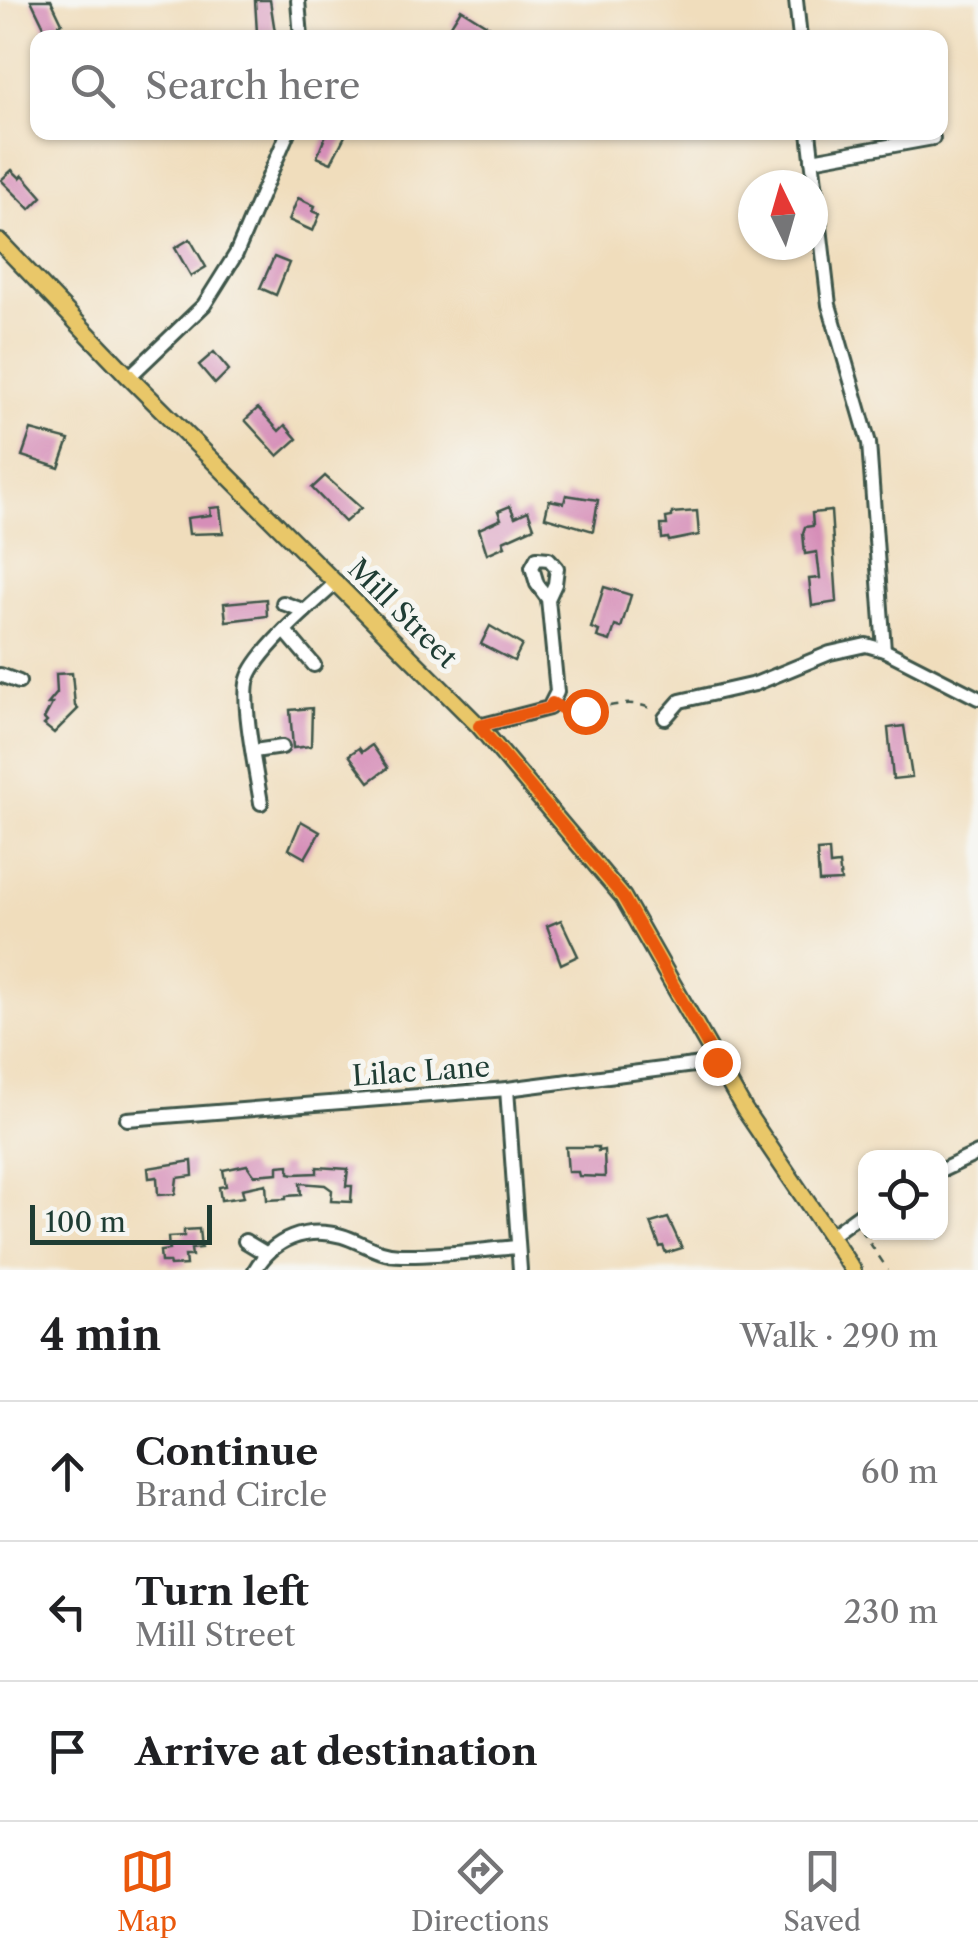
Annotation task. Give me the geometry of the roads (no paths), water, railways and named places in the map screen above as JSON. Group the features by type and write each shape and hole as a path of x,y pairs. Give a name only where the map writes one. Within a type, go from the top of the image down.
{"main road":[{"name":"Mill Street","path":"0,242 129,377 479,726 623,897 744,1109 853,1270"}],"street":[{"path":"298,0 300,30"},
{"path":"796,0 799,30"},
{"path":"129,377 204,306 236,254 285,140"},
{"path":"810,140 829,305 869,443 884,650"},
{"path":"812,160 922,140"},
{"path":"261,803 248,679 285,631 336,582"},
{"path":"479,726 549,708 552,703 557,692 548,599"},
{"path":"283,603 305,610"},
{"path":"285,631 314,665"},
{"path":"665,718 680,702 755,684 830,653 866,646 884,650 978,698"},
{"path":"0,675 19,682"},
{"path":"254,751 282,747"},
{"name":"Lilac Lane","path":"127,1119 508,1089 717,1062"},
{"path":"508,1089 520,1270"},
{"path":"948,1167 978,1153"},
{"path":"830,1236 858,1215"},
{"path":"255,1270 265,1253 278,1242 300,1234 343,1236 366,1249 398,1255 518,1247"},
{"path":"245,1241 265,1253"}]}
